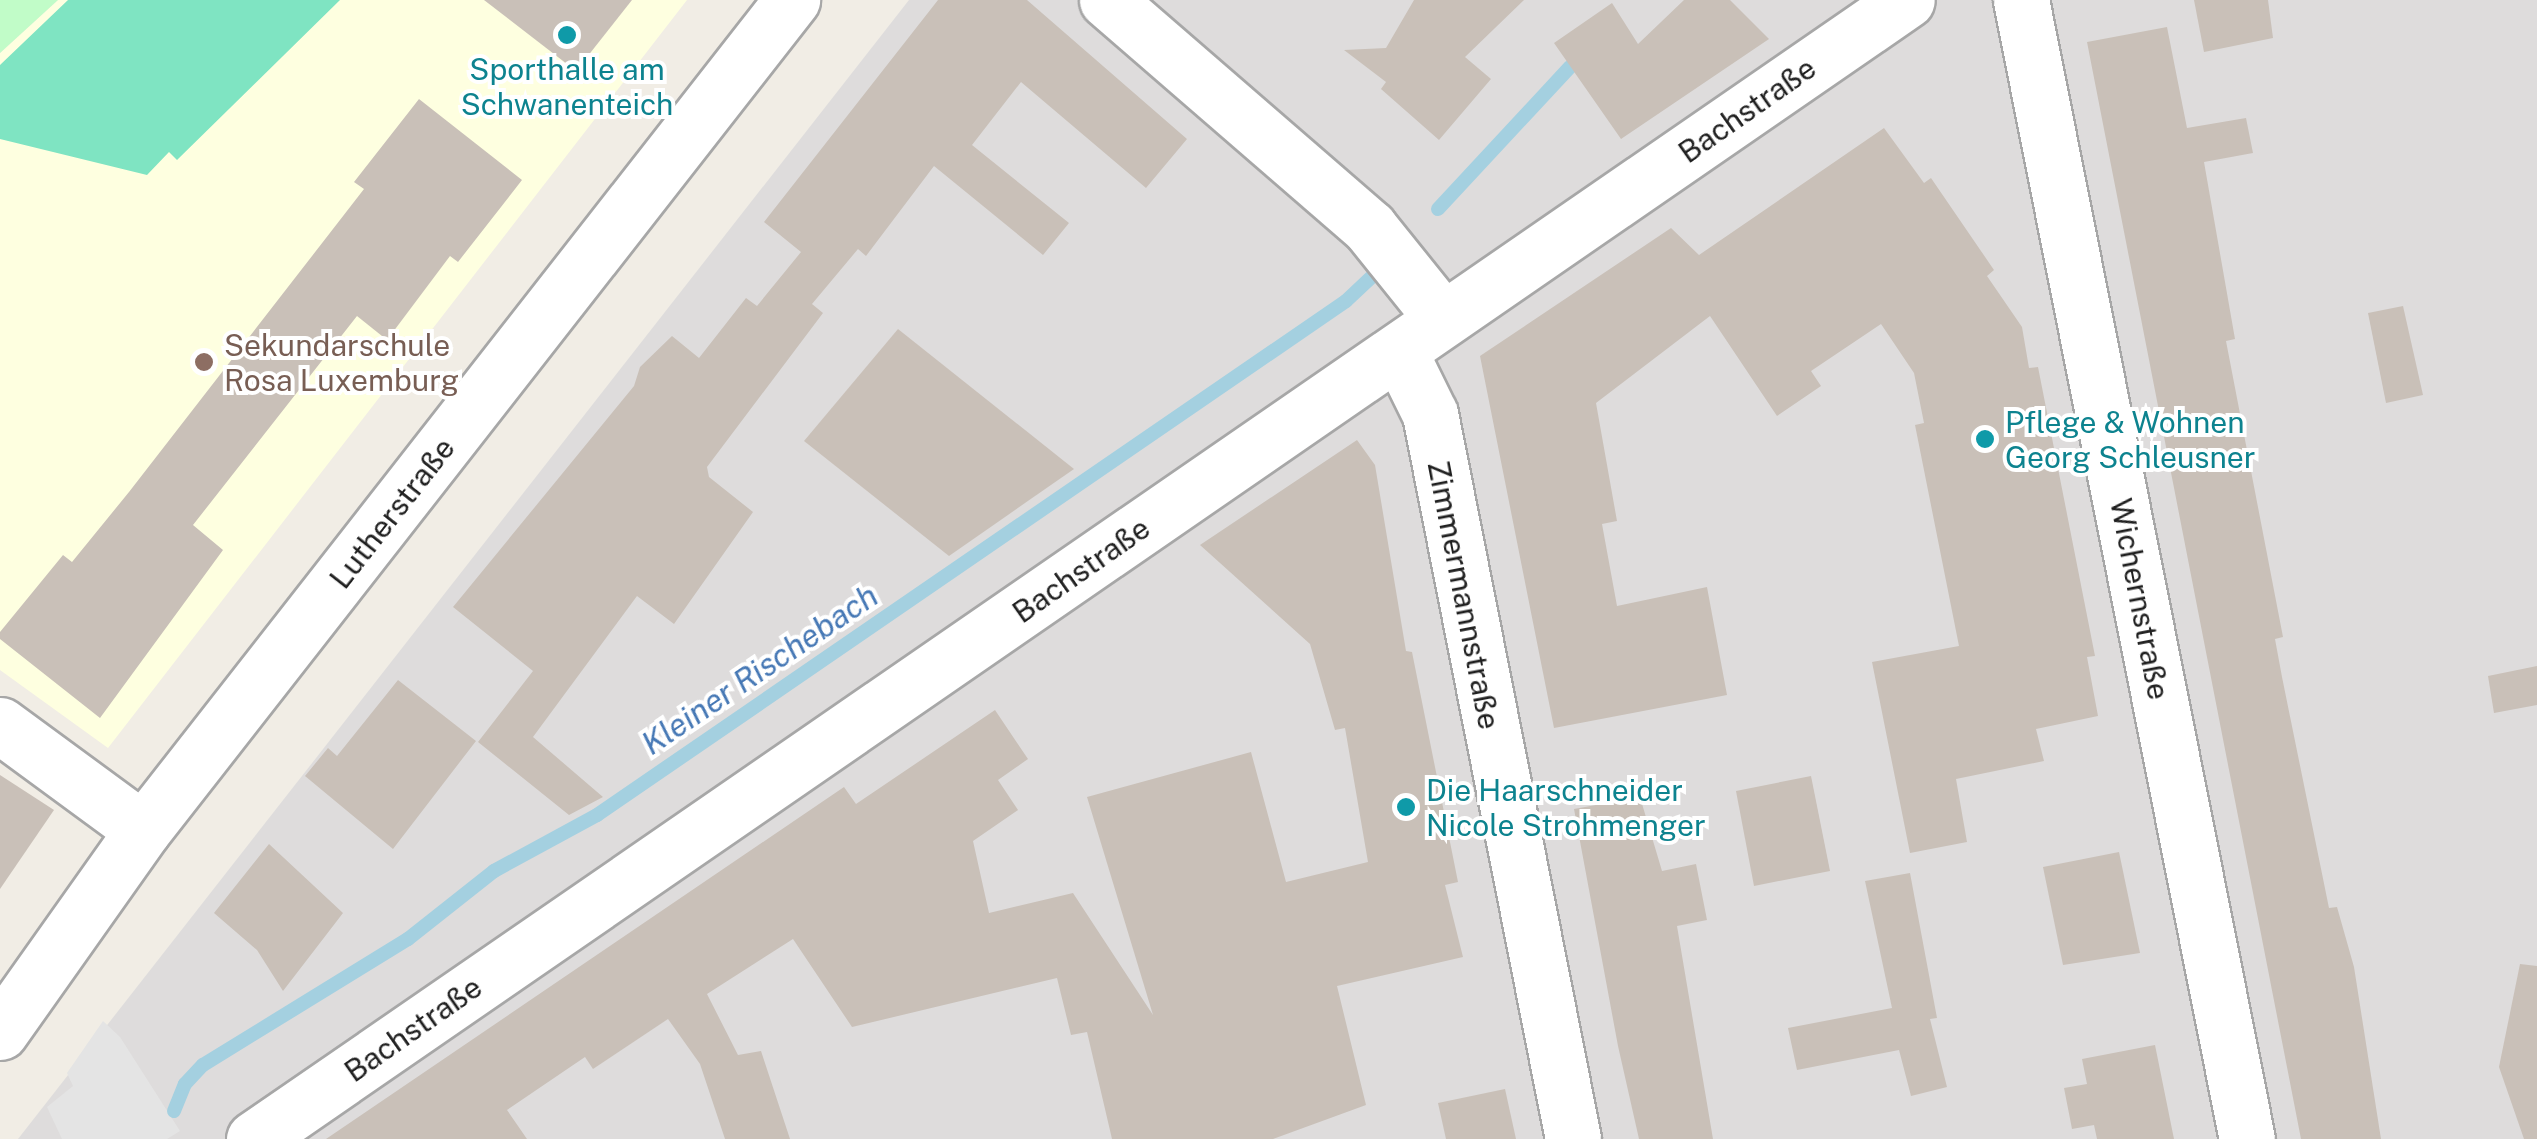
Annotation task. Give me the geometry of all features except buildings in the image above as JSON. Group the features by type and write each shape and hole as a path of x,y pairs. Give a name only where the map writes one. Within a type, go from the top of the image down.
{"street":[{"name":"Lutherstraße","path":"0,1032 143,830 792,0"},
{"path":"1106,0 1369,227 1444,319"},
{"name":"Bachstraße","path":"254,1139 1906,0"},
{"name":"Wichernstraße","path":"2021,0 2247,1139"},
{"name":"Zimmermannstraße","path":"1399,351 1430,414 1573,1139"},
{"path":"0,725 143,830"}],"shaded area":[{"name":"Sekundarschule Rosa Luxemburg","path":"58,0 687,0 108,748 0,670 0,53"},
{"path":"909,0 2537,0 2537,1139 18,1139"},
{"path":"103,1021 120,1037 180,1131 167,1139 62,1139 47,1107 73,1086 67,1073"}],"green space":[{"path":"0,0 58,0 0,53"},
{"path":"68,0 340,0 177,160 169,152 147,175 0,139 0,65"}],"waterway":[{"name":"Kleiner Rischebach","path":"1438,209 1570,67"},
{"name":"Kleiner Rischebach","path":"174,1111 185,1084 203,1065 408,939 494,871 597,815 1346,301 1381,268"}],"place":[{"name":"Sporthalle am Schwanenteich","path":"567,35"},
{"name":"Sekundarschule Rosa Luxemburg","path":"204,362"},
{"name":"Pflege & Wohnen Georg Schleusner","path":"1985,439"},
{"name":"Die Haarschneider Nicole Strohmenger","path":"1406,807"}]}
